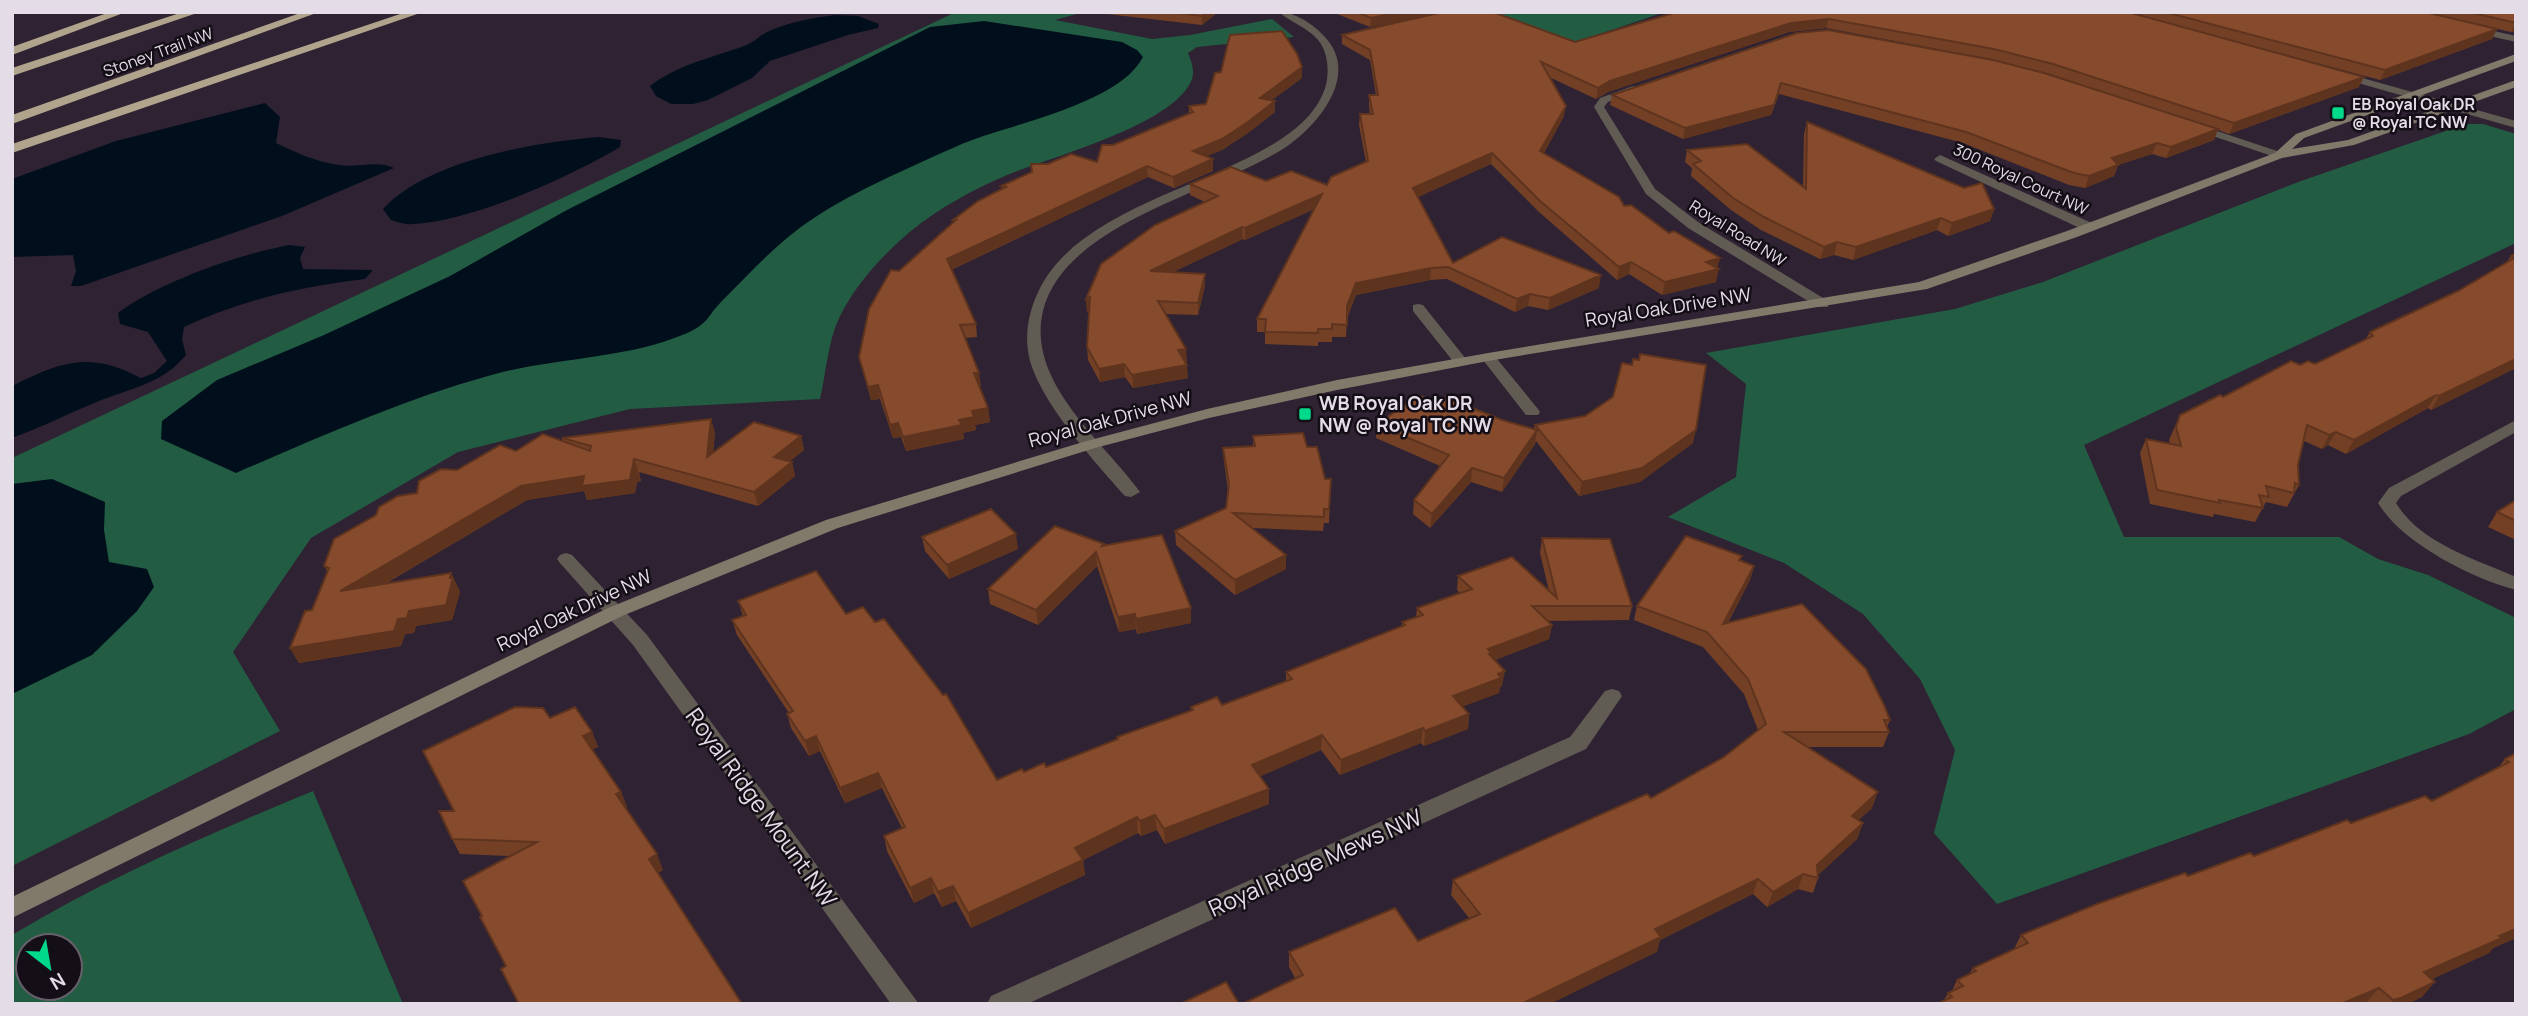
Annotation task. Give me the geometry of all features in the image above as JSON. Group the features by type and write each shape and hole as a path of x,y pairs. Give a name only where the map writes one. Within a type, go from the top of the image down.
{"highway":[{"path":"12,51 121,12"},
{"name":"Stoney Trail NW","path":"12,72 195,12"},
{"name":"Stoney Trail NW","path":"12,120 314,12"},
{"path":"166,99 397,12"},
{"path":"12,149 418,12"}],"street":[{"path":"1131,492 1089,444 1051,387 1035,352 1035,314 1045,286 1071,254 1101,232 1274,150 1297,134 1315,116 1326,100 1331,83 1334,65 1332,41 1283,12"},
{"path":"2464,27 2516,39"},
{"name":"Royal Oak Drive NW","path":"2279,155 2300,136 2516,57"},
{"path":"2324,70 2516,125"},
{"name":"Royal Oak Drive NW","path":"12,908 615,611 832,524 1089,444 1206,414 1337,385 1488,357 1922,286 2089,227 2279,155 2350,142 2516,83"},
{"name":"Royal Road NW","path":"1649,84 1604,100 1599,107 1650,191 1693,225 1823,304"},
{"path":"2186,124 2279,155"},
{"name":"300 Royal Court NW","path":"1940,159 2089,227"},
{"path":"1418,308 1461,362"},
{"path":"1488,357 1532,412"},
{"path":"2516,425 2395,492 2387,503 2392,516 2409,529 2516,584"},
{"name":"Royal Ridge Mount NW","path":"566,559 640,640 906,1004"},
{"name":"Royal Ridge Mews NW","path":"1000,1004 1578,743 1612,696"}],"green space":[{"path":"956,12 1084,12 1055,20 1152,39 1190,35 1272,19 1294,37 1197,47 1188,53 1193,69 1192,79 1181,95 1163,110 1110,137 995,180 922,223 877,264 847,303 834,331 820,399 630,409 458,452 311,538 233,652 280,731 12,866 12,458"},
{"path":"1486,12 1665,12 1576,42 1479,24"},
{"path":"2466,124 2483,124 2516,134 2516,243 2084,445 2124,537 2339,537 2378,559 2428,575 2516,618 2516,709 2469,734 1997,904 1934,833 1955,750 1920,679 1863,614 1784,563 1668,517 1736,477 1746,384 1706,353 1955,309 2043,282 2301,181"},
{"path":"313,791 403,1004 12,1004 12,935 14,934 14,1002 84,1002 84,932 17,932 122,875"}],"water":[{"path":"835,15 858,16 879,24 878,28 770,61 752,78 708,100 693,104 671,104 656,96 650,86 684,67 747,45 775,29"},
{"path":"984,21 1122,42 1137,50 1143,57 1131,72 1114,86 1092,98 1042,118 956,146 839,202 783,242 756,266 703,323 685,334 637,349 488,376 361,420 236,473 161,439 162,421 217,380 324,335 450,276 565,211 930,27"},
{"path":"265,103 280,117 276,143 331,164 381,165 394,168 282,216 81,286 71,286 76,271 73,255 12,257 12,179 116,141"},
{"path":"599,137 621,140 620,147 548,184 490,207 436,221 409,224 391,220 383,209 403,192 427,178 484,156 545,143"},
{"path":"289,245 305,247 300,258 303,269 373,270 365,279 273,296 228,309 184,327 182,339 186,355 166,373 155,380 12,438 12,386 46,370 76,363 106,364 141,378 154,373 167,361 148,332 120,324 118,313 176,280 246,255"},
{"path":"52,479 105,502 104,530 109,562 147,569 154,587 137,611 92,655 12,694 12,484"}],"building":[{"path":"1171,12 1206,12 1202,16"},
{"path":"1356,12 1399,12 1371,18"},
{"path":"1443,12 1493,12 1575,42 1677,12 2128,12 2364,77 2234,123 2053,64 1994,49 1829,19 1791,23 1610,81 1598,88 1541,62 1566,106 1540,151 1619,197 1624,206 1631,205 1669,233 1674,231 1720,258 1706,262 1719,269 1665,282 1631,262 1619,267 1540,201 1492,153 1413,188 1453,263 1502,237 1601,275 1550,298 1530,294 1517,299 1448,267 1431,268 1356,283 1347,306 1347,325 1332,324 1332,329 1318,329 1318,333 1265,332 1266,319 1257,319 1322,194 1242,227 1150,271 1205,274 1198,303 1158,301 1186,349 1178,350 1187,365 1132,375 1124,364 1099,369 1087,347 1090,297 1086,299 1101,264 1155,225 1218,196 1190,184 1231,167 1266,181 1291,171 1327,185 1331,177 1368,161 1360,114 1373,114 1369,95 1378,95 1370,50 1342,35"},
{"path":"2165,12 2425,12 2497,29 2385,70"},
{"path":"2469,12 2516,12 2516,23"},
{"path":"1828,30 1993,60 2044,73 2218,129 2171,147 2157,143 2112,158 2118,165 2089,176 2074,173 1966,132 1781,83 1774,105 1685,128 1612,95 1797,33"},
{"path":"1282,31 1302,67 1260,98 1275,101 1248,122 1222,139 1193,151 1213,159 1173,177 1147,166 947,259 976,324 960,325 979,373 974,373 988,408 972,411 974,417 959,420 962,425 903,437 898,423 890,425 878,385 868,387 859,357 869,309 891,270 899,271 956,220 953,220 978,201 1006,187 1001,186 1032,172 1031,164 1048,164 1071,154 1097,162 1102,145 1113,145 1193,112 1189,106 1206,104 1215,73 1221,72 1230,35"},
{"path":"1807,122 1964,188 1982,183 1994,209 1952,223 1941,218 1856,247 1837,242 1824,247 1733,198 1693,164 1701,161 1687,150 1747,144 1806,189"},
{"path":"2516,253 2516,359 2439,396 2436,395 2354,440 2336,432 2329,435 2307,425 2298,465 2299,485 2295,483 2294,493 2266,486 2269,497 2259,495 2263,508 2219,500 2220,503 2157,490 2146,439 2181,446 2176,427 2180,415 2220,395 2223,397 2291,361 2300,365 2308,361 2315,364 2373,336 2370,332 2458,291 2514,258 2511,256"},
{"path":"1640,354 1706,365 1696,430 1642,468 1582,482 1535,425 1585,416 1613,397 1622,363 1632,365 1633,359 1639,360"},
{"path":"1417,395 1439,402 1445,397 1502,420 1537,430 1504,478 1472,468 1432,514 1414,500 1449,455 1377,425"},
{"path":"711,419 707,457 754,422 801,436 774,457 792,462 754,492 634,459 633,466 637,468 632,468 630,480 582,486 584,476 521,486 340,591 451,573 450,578 453,578 446,605 409,611 407,618 398,619 394,631 290,648 305,611 312,610 329,568 324,566 334,539 376,515 379,507 398,496 417,493 419,481 441,469 457,470 500,445 516,451 543,434 590,451 591,446 562,438"},
{"path":"1303,433 1307,447 1317,447 1325,479 1331,479 1329,509 1324,509 1324,517 1233,513 1286,555 1235,580 1175,531 1226,508 1229,484 1223,448 1255,446 1253,436"},
{"path":"2516,500 2516,521 2497,512"},
{"path":"991,509 1016,534 947,565 922,537"},
{"path":"1055,526 1104,544 1102,546 1162,535 1191,608 1136,619 1135,614 1118,617 1096,552 1036,610 988,589"},
{"path":"1686,536 1742,556 1739,560 1754,566 1723,624 1802,604 1866,669 1890,720 1884,720 1889,732 1784,732 1878,792 1852,816 1863,823 1817,865 1818,878 1803,874 1773,892 1758,879 1655,929 1661,937 1521,1004 1242,1004 1303,975 1289,952 1395,908 1418,941 1480,914 1453,880 1647,794 1651,798 1724,757 1766,724 1748,679 1707,632 1637,606"},
{"path":"1542,538 1610,539 1632,606 1532,606 1552,625 1488,649 1491,653 1489,654 1505,671 1498,674 1501,678 1453,696 1469,714 1425,731 1423,728 1341,760 1322,735 1252,765 1269,789 1164,829 1155,815 1140,821 1137,817 1075,848 1083,860 968,913 953,886 938,892 931,878 910,888 884,836 905,827 878,773 840,788 816,736 805,741 787,714 793,711 732,620 746,615 738,601 816,571 846,614 863,607 875,622 884,619 943,695 946,694 997,780 1022,769 1024,772 1044,763 1046,767 1062,761 1118,739 1117,737 1193,710 1191,707 1217,697 1222,705 1292,679 1286,672 1405,625 1402,622 1423,615 1417,608 1472,589 1458,576 1512,557 1557,598"},
{"path":"515,707 543,708 550,718 575,707 592,732 583,736 621,792 616,794 657,854 649,859 742,1004 519,1004 501,969 506,966 463,881 537,842 452,839 439,811 454,811 423,751"},
{"path":"2516,753 2516,929 2499,936 2502,938 2424,972 2435,982 2401,998 2393,1000 2379,988 2341,1004 1937,1004 1952,997 1948,993 1963,986 1957,980 1976,971 1973,968 2028,943 2021,935 2097,904 2185,873 2188,876 2250,853 2254,856 2347,820 2351,823 2425,796 2432,801 2509,762 2505,759"},
{"path":"1226,982 1239,1004 1180,1004"}],"place":[{"name":"EB Royal Oak DR @ Royal TC NW","path":"2338,113"},
{"name":"WB Royal Oak DR NW @ Royal TC NW","path":"1305,414"}]}
